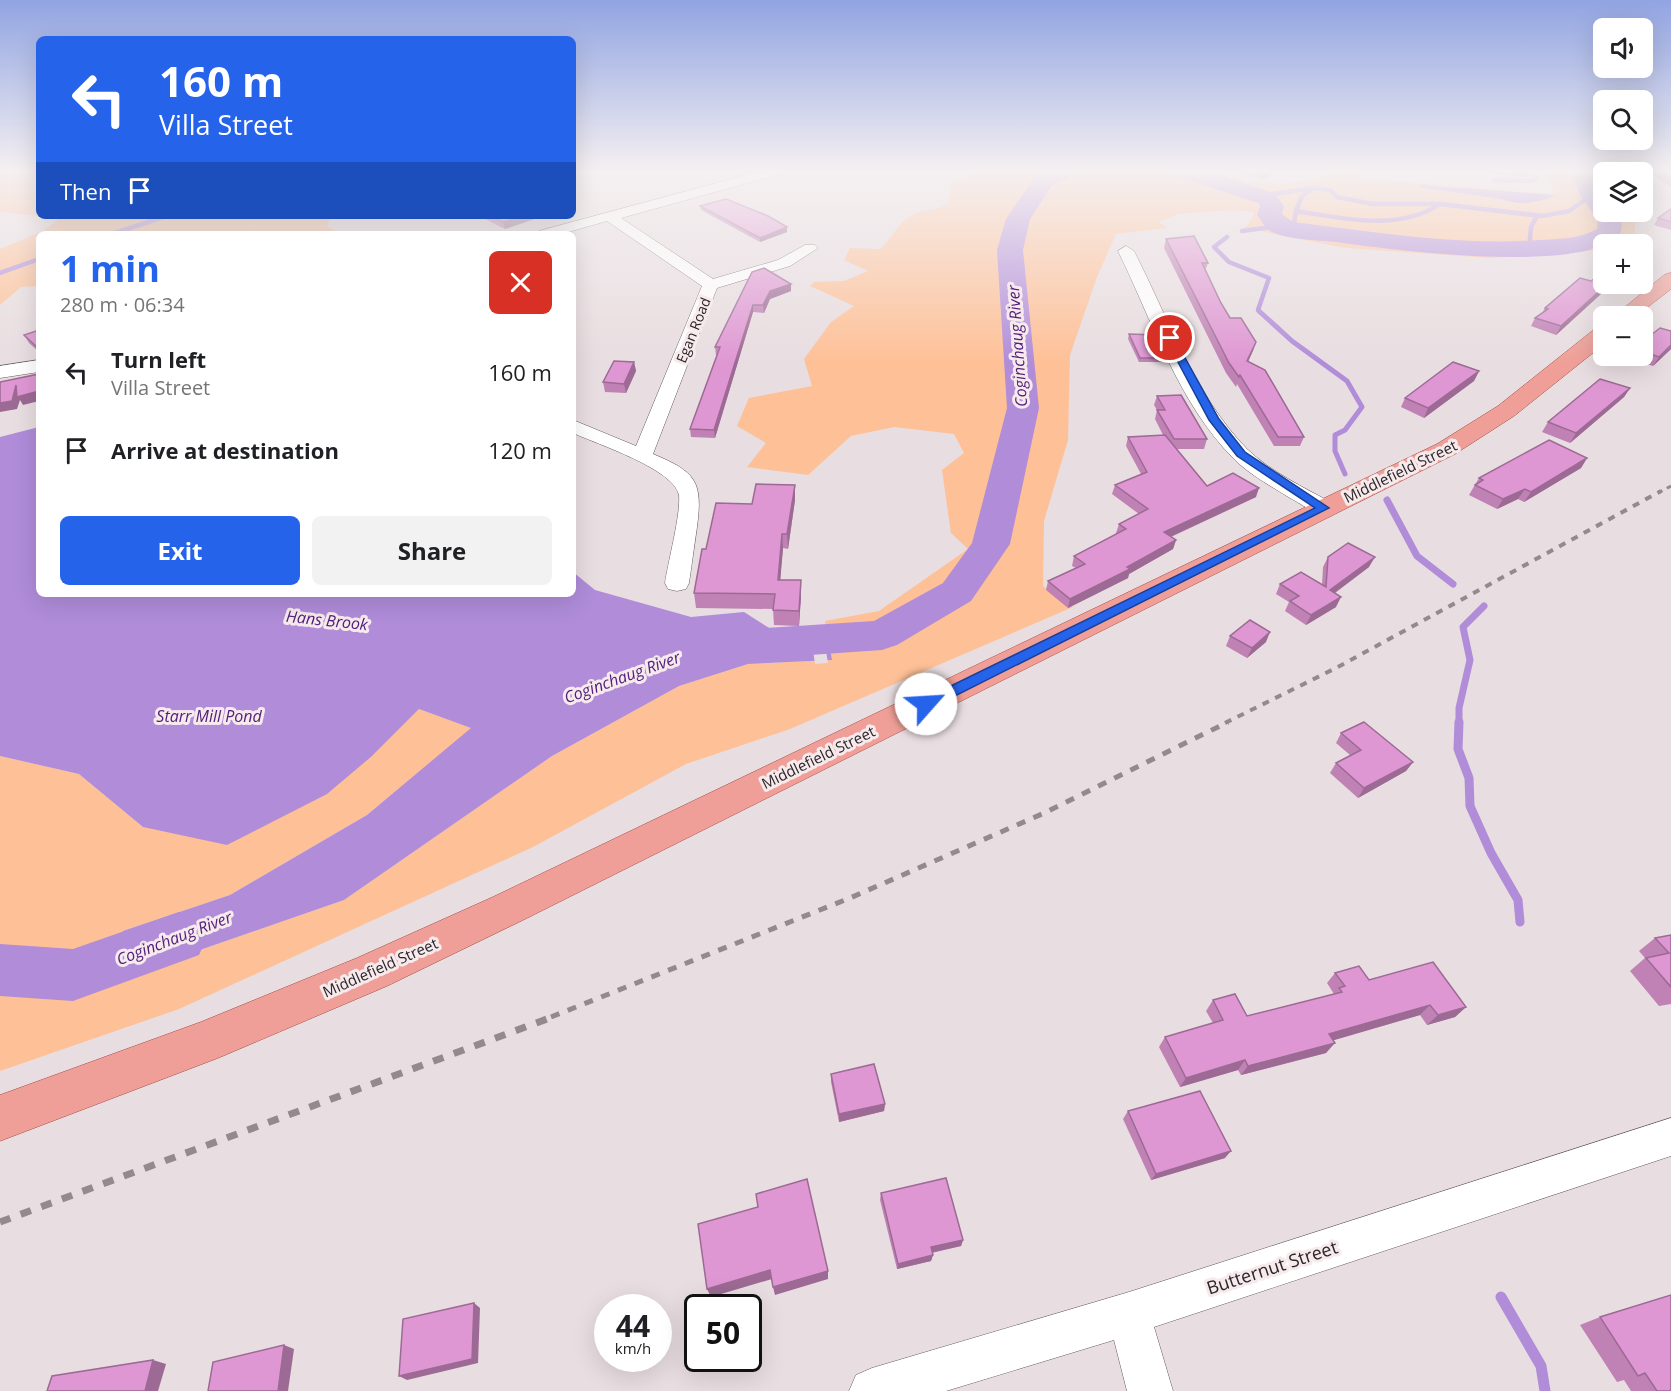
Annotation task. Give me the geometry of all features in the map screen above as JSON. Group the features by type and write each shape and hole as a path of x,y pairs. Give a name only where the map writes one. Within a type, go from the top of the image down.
{"main road":[{"path":"1637,306 1671,279"},
{"name":"Middlefield Street","path":"0,1118 202,1043 382,967 591,868 1478,432 1593,342"}],"street":[{"name":"Egan Road","path":"637,235 702,277 710,285 642,456"},
{"path":"710,285 784,263 810,248"},
{"path":"1126,251 1194,384 1229,441 1259,468 1324,508"},
{"path":"0,372 36,366"},
{"path":"576,427 678,474 688,485 690,498 677,584"},
{"name":"Butternut Street","path":"872,1391 1129,1314 1671,1137"},
{"path":"1129,1314 1150,1391"}],"shaded area":[{"path":"36,235 36,286 21,287 0,305 0,249"},
{"path":"892,235 1116,235 1097,277 1070,355 1068,440 1044,521 1043,586 1073,607 790,729 686,764 533,847 179,1009 0,1071 0,756 79,774 143,827 372,756 419,709 472,728 367,815 230,895 123,931 122,977 344,900 552,756 679,686 748,664 832,660 825,621 879,611 968,549 951,533 942,470 964,453 954,434 894,427 851,436 808,475 747,467 766,443 737,426 749,398 812,386 804,359 831,322 854,306 810,286 814,282 844,281 868,271 844,260 850,248 880,249"},
{"path":"1279,235 1593,235 1593,251 1490,258 1345,248"}],"water":[{"name":"Starr Mill Pond","path":"36,428 36,597 576,597 576,574 595,590 691,617 744,612 774,631 827,630 832,660 748,664 679,686 552,756 344,900 122,977 123,931 230,895 367,815 471,728 419,709 372,756 327,794 227,845 143,827 79,774 0,756 0,437"}],"pier":[{"path":"822,628 828,663 815,664 810,629"}],"building":[{"path":"1194,236 1208,263 1202,263 1221,303 1230,318 1241,318 1256,342 1247,361 1265,370 1304,437 1278,437 1240,375 1239,377 1229,363 1166,239"},
{"path":"764,268 791,284 770,291 763,305 753,305 714,430 690,429 720,347 715,347 752,272"},
{"path":"1580,278 1593,280 1593,294 1596,294 1561,326 1535,318 1548,309 1545,308"},
{"path":"1660,328 1671,331 1671,345 1659,357 1653,355 1653,333"},
{"path":"36,331 36,346 24,335"},
{"path":"1129,334 1157,335 1168,358 1140,358"},
{"path":"614,361 634,362 624,384 603,382"},
{"path":"1453,362 1479,371 1428,408 1405,398"},
{"path":"36,375 36,392 17,397 16,385 12,401 0,403 0,382"},
{"path":"1600,379 1630,388 1576,433 1548,422"},
{"path":"1181,395 1207,439 1174,439 1157,410 1165,410 1157,396"},
{"path":"1165,435 1207,486 1233,473 1259,488 1164,532 1176,540 1127,567 1130,569 1070,599 1048,581 1085,564 1074,556 1126,529 1119,524 1148,509 1115,485 1147,472 1128,437"},
{"path":"1549,440 1587,458 1531,492 1525,489 1503,499 1475,485 1483,480 1479,478"},
{"path":"756,484 795,485 787,534 782,534 778,580 801,580 799,611 773,610 775,594 694,593 702,549 706,549 716,503 752,504"},
{"path":"1348,543 1375,557 1330,590 1341,597 1311,615 1290,601 1299,596 1280,584 1301,572 1326,587 1328,557"},
{"path":"1250,620 1270,632 1252,648 1230,636"},
{"path":"1364,722 1413,762 1364,788 1336,763 1361,750 1341,733"},
{"path":"1671,935 1671,987 1646,958 1669,953 1655,938"},
{"path":"1433,962 1466,1007 1438,1015 1430,1005 1329,1034 1335,1043 1248,1066 1245,1060 1186,1078 1165,1037 1223,1020 1213,1000 1235,994 1247,1016 1342,992 1339,988 1345,986 1335,973 1359,966 1369,980"},
{"path":"874,1064 885,1104 839,1114 831,1074"},
{"path":"1200,1091 1231,1151 1156,1174 1128,1111"},
{"path":"946,1178 963,1240 931,1247 933,1255 898,1264 881,1193"},
{"path":"807,1179 828,1271 773,1287 770,1270 707,1289 698,1224 758,1207 756,1194"},
{"path":"1671,1295 1671,1391 1657,1391 1645,1373 1638,1376 1600,1317"},
{"path":"474,1303 472,1359 399,1376 403,1319"},
{"path":"284,1345 278,1391 208,1391 213,1362"},
{"path":"153,1360 145,1391 47,1391 52,1376"}],"waterway":[{"name":"Coginchaug River","path":"766,643 882,635 957,592 991,544 1023,408 1010,250 1014,235"},
{"name":"Coginchaug River","path":"1337,235 1422,246 1487,250 1552,247 1582,243 1603,235"},
{"path":"1529,249 1530,235"},
{"path":"1227,237 1214,247 1229,262 1269,278 1259,311"},
{"path":"0,273 36,260"},
{"path":"1259,311 1292,341 1347,381 1362,407 1345,430 1335,435 1335,451 1345,474"},
{"path":"1387,500 1417,556 1453,584"},
{"path":"1459,722 1459,708 1470,660 1463,627 1484,606"},
{"path":"1459,722 1458,749 1469,778 1470,806 1491,853 1518,900 1520,922"},
{"name":"Coginchaug River","path":"0,970 73,975 179,937"},
{"path":"1501,1297 1541,1366 1545,1391"}],"railway":[{"path":"1658,493 1671,486"},
{"path":"1225,723 1336,668 1661,491"},
{"path":"551,1017 850,898 1042,814 1228,722"},
{"path":"0,1222 555,1016"}],"route":[{"path":"926,704 1324,508 1259,468 1229,441 1203,401 1170,338"}],"water label":[{"name":"Hans Brook","path":"327,620"}]}
